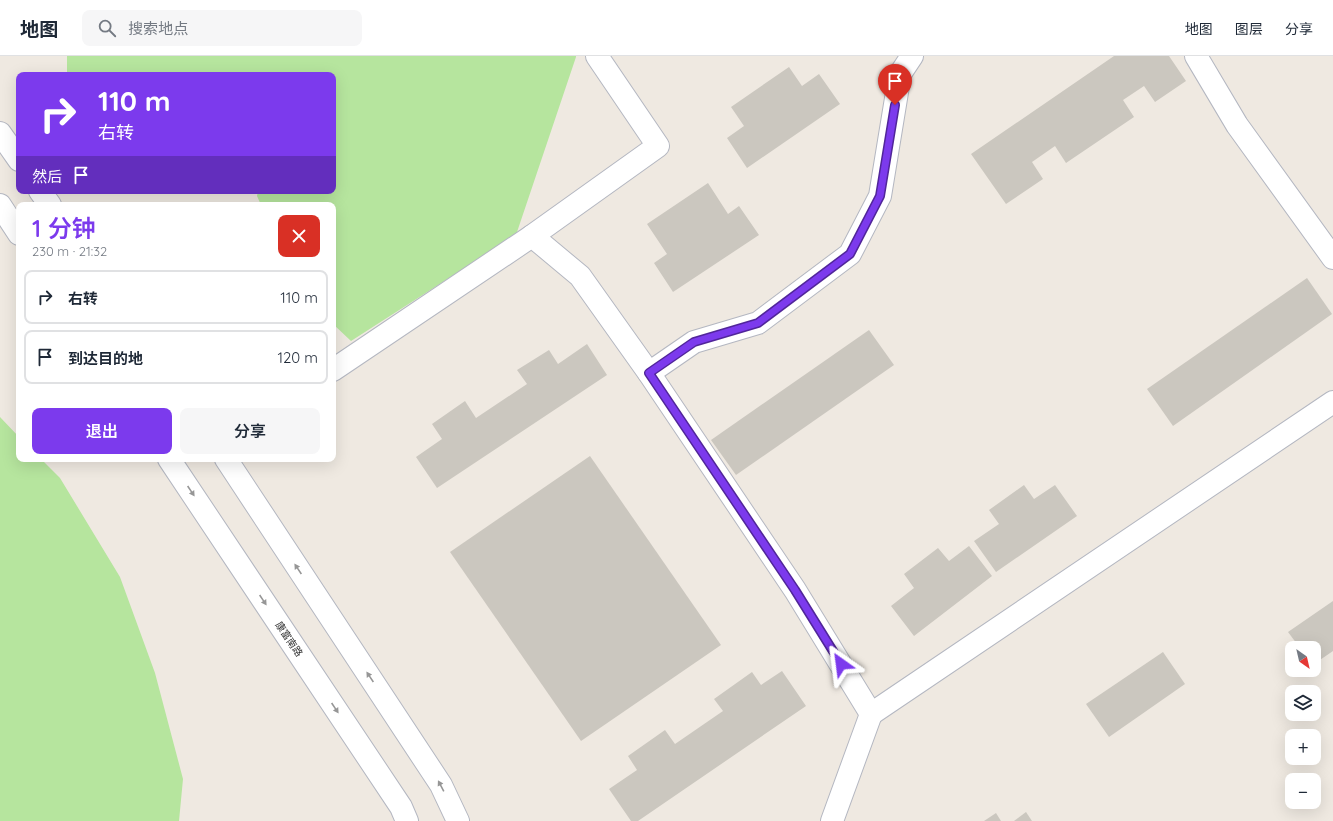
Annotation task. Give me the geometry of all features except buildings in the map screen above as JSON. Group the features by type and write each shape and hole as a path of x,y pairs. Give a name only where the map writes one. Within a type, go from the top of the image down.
{"street":[{"path":"336,368 532,236 658,146 596,56"},
{"path":"649,373 694,342 758,323 850,254 880,196 900,74 912,56"},
{"path":"1196,56 1237,125 1333,258"},
{"path":"0,133 16,156"},
{"path":"0,205 16,229"},
{"path":"532,236 580,276 649,373 795,590 871,714"},
{"path":"832,821 871,714 1333,402"},
{"name":"康富南路","path":"171,462 400,807 407,821"},
{"path":"228,462 441,784 458,821"}],"green space":[{"path":"67,56 576,56 516,235 351,341 336,327 336,202 260,202 257,196 257,194 336,194 336,72 67,72"},
{"path":"0,417 16,434 16,462 44,462 60,478 120,577 155,673 183,779 179,821 0,821"}],"route":[{"path":"841,664 795,590 649,373 694,342 758,323 850,254 880,196 895,105"}]}
